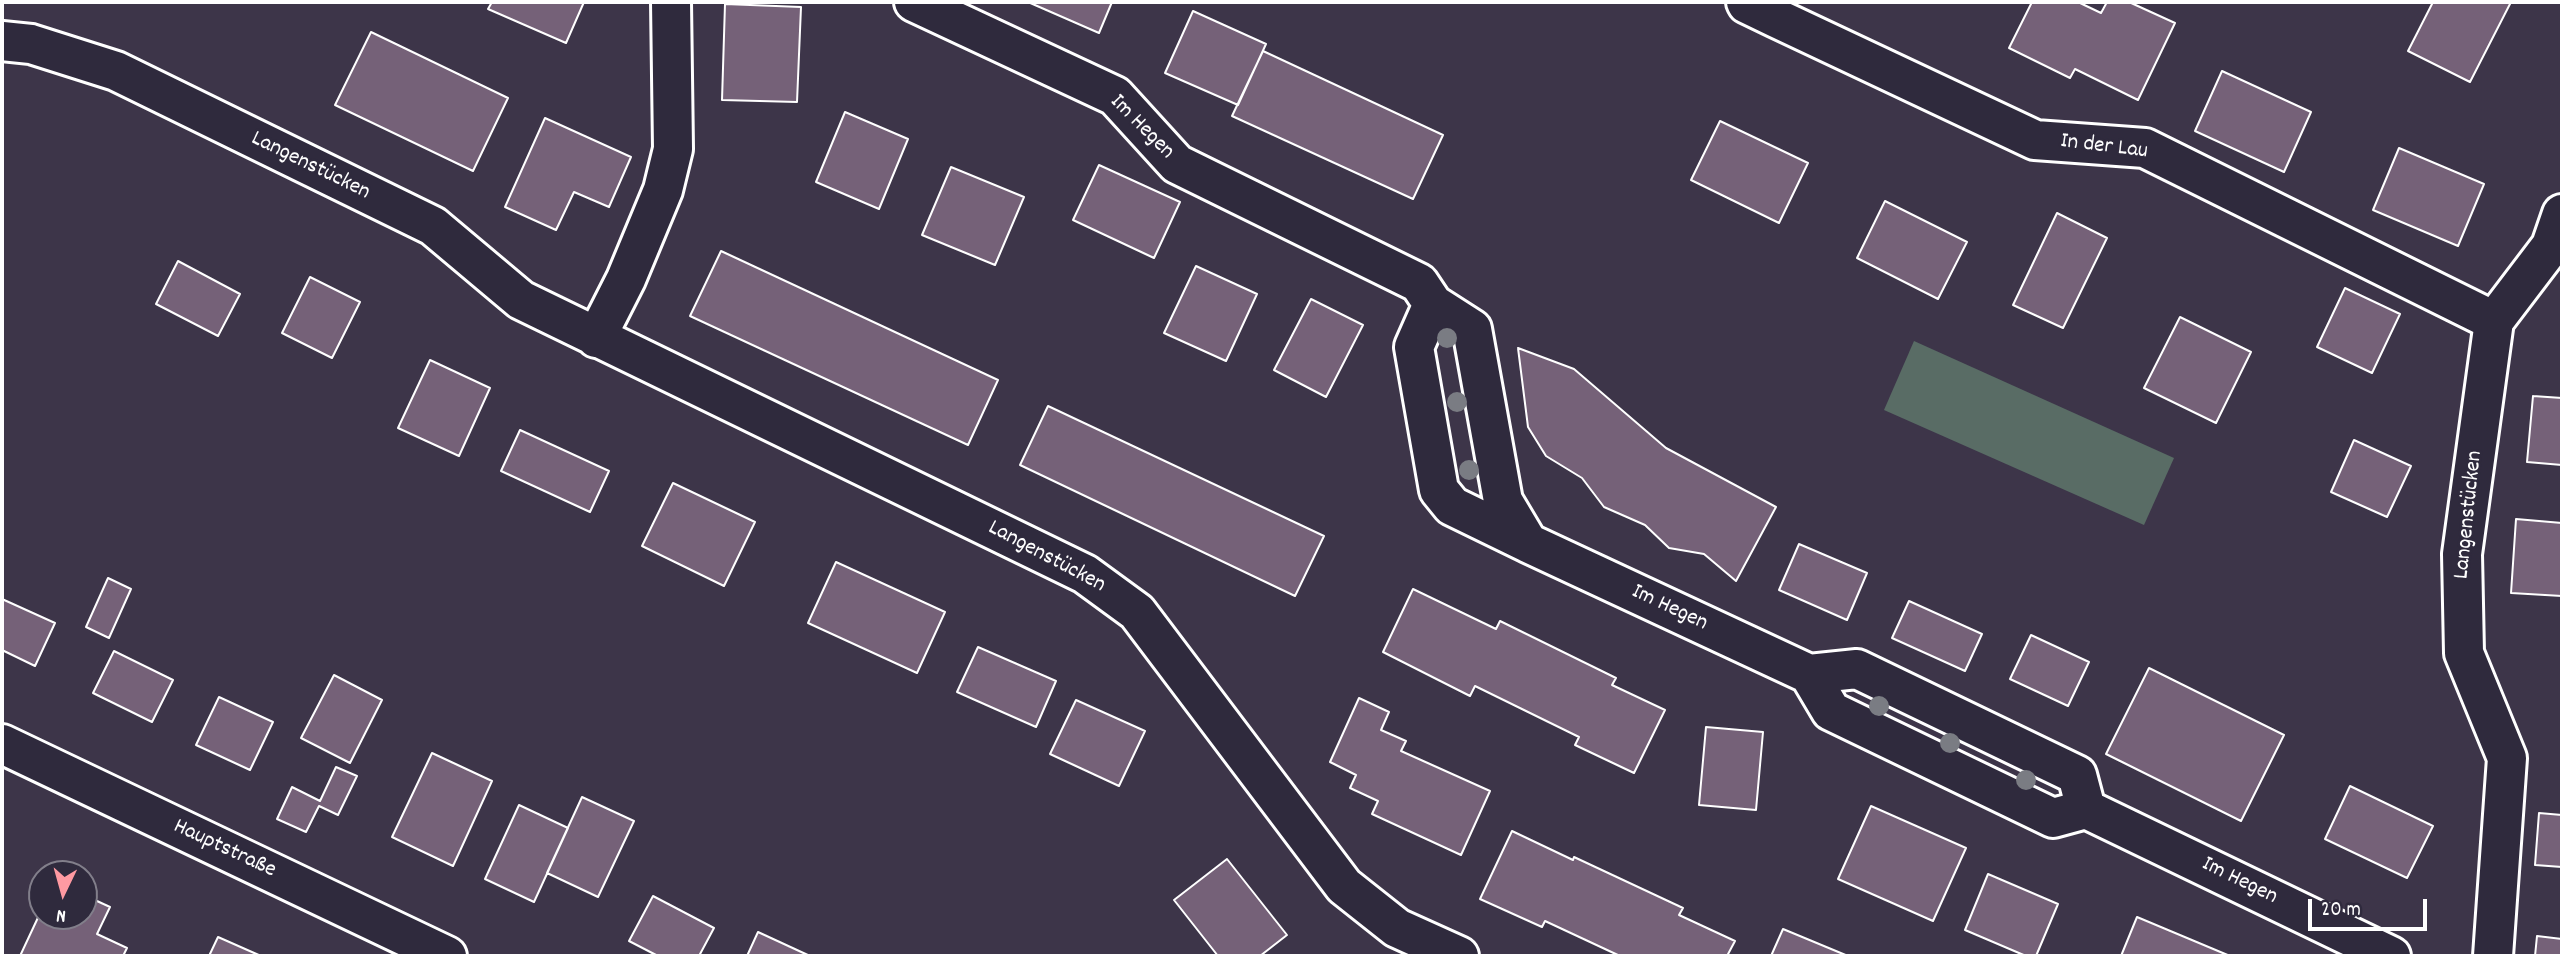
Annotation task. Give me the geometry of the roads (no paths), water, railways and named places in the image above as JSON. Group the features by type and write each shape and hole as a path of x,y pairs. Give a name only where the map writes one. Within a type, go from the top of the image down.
{"street":[{"path":"596,338 626,279 663,190 673,149 671,2"},
{"name":"Im Hegen","path":"914,2 1115,96 1177,164 1419,283 1433,304 1472,329 1503,501 1528,544"},
{"name":"In der Lau","path":"1745,3 2035,140 2145,148 2494,321"},
{"name":"Langenstücken","path":"2,41 31,44 116,71 433,226 521,300 1085,574 1138,612 1344,886 1397,928 1459,956"},
{"name":"Langenstücken","path":"2493,956 2507,758 2464,653 2462,554 2494,321 2551,246 2562,214"},
{"name":"Im Hegen","path":"1433,304 1414,346 1439,491 1452,506 1809,674 1857,669 1894,686 2077,775 2086,808 2391,956"},
{"name":"Hauptstraße","path":"2,744 447,956"}]}
